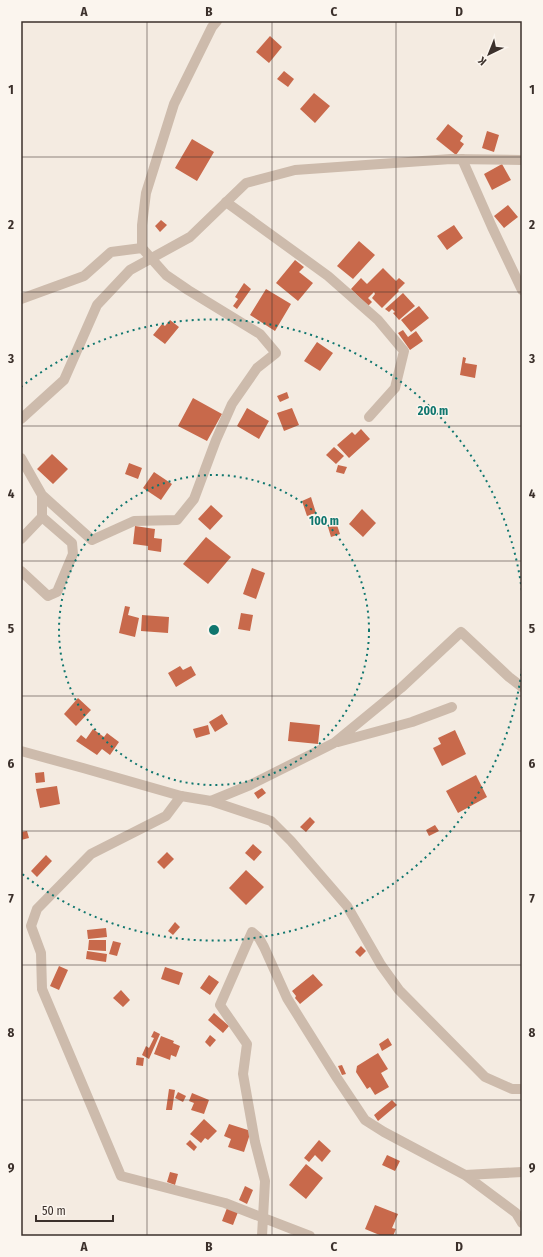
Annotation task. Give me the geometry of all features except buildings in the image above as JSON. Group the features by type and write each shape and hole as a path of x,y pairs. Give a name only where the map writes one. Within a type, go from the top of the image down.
{"street":[{"path":"21,458 42,495 92,540 134,521 177,520 194,499 216,440 232,404 257,368 276,353 260,334 166,275 142,248 142,225 146,193 174,104 212,26 217,21"},
{"path":"462,159 522,290"},
{"path":"21,419 64,380 97,305 130,270 190,237 246,183 295,170 462,159 522,160"},
{"path":"226,202 328,276 378,320 404,351 395,388 369,417"},
{"path":"21,299 84,276 111,252 142,248"},
{"path":"21,539 42,517 42,495"},
{"path":"21,571 48,596 57,592 73,554 72,543 42,517"},
{"path":"334,743 401,688 461,632 509,677 522,687"},
{"path":"210,801 250,785 334,743 412,722 452,707"},
{"path":"21,751 181,796 210,801 271,821 291,841 347,906 381,966 399,990 485,1078 512,1089 522,1090"},
{"path":"181,796 166,816 90,854 37,909 30,926 41,953 42,989 121,1176 225,1203 310,1236"},
{"path":"262,1236 265,1181 254,1142 243,1074 247,1044 220,1005 252,932 259,938 264,946 287,998 337,1078 366,1120 384,1132 465,1175 516,1214 522,1223"},
{"path":"465,1175 522,1172"}]}
